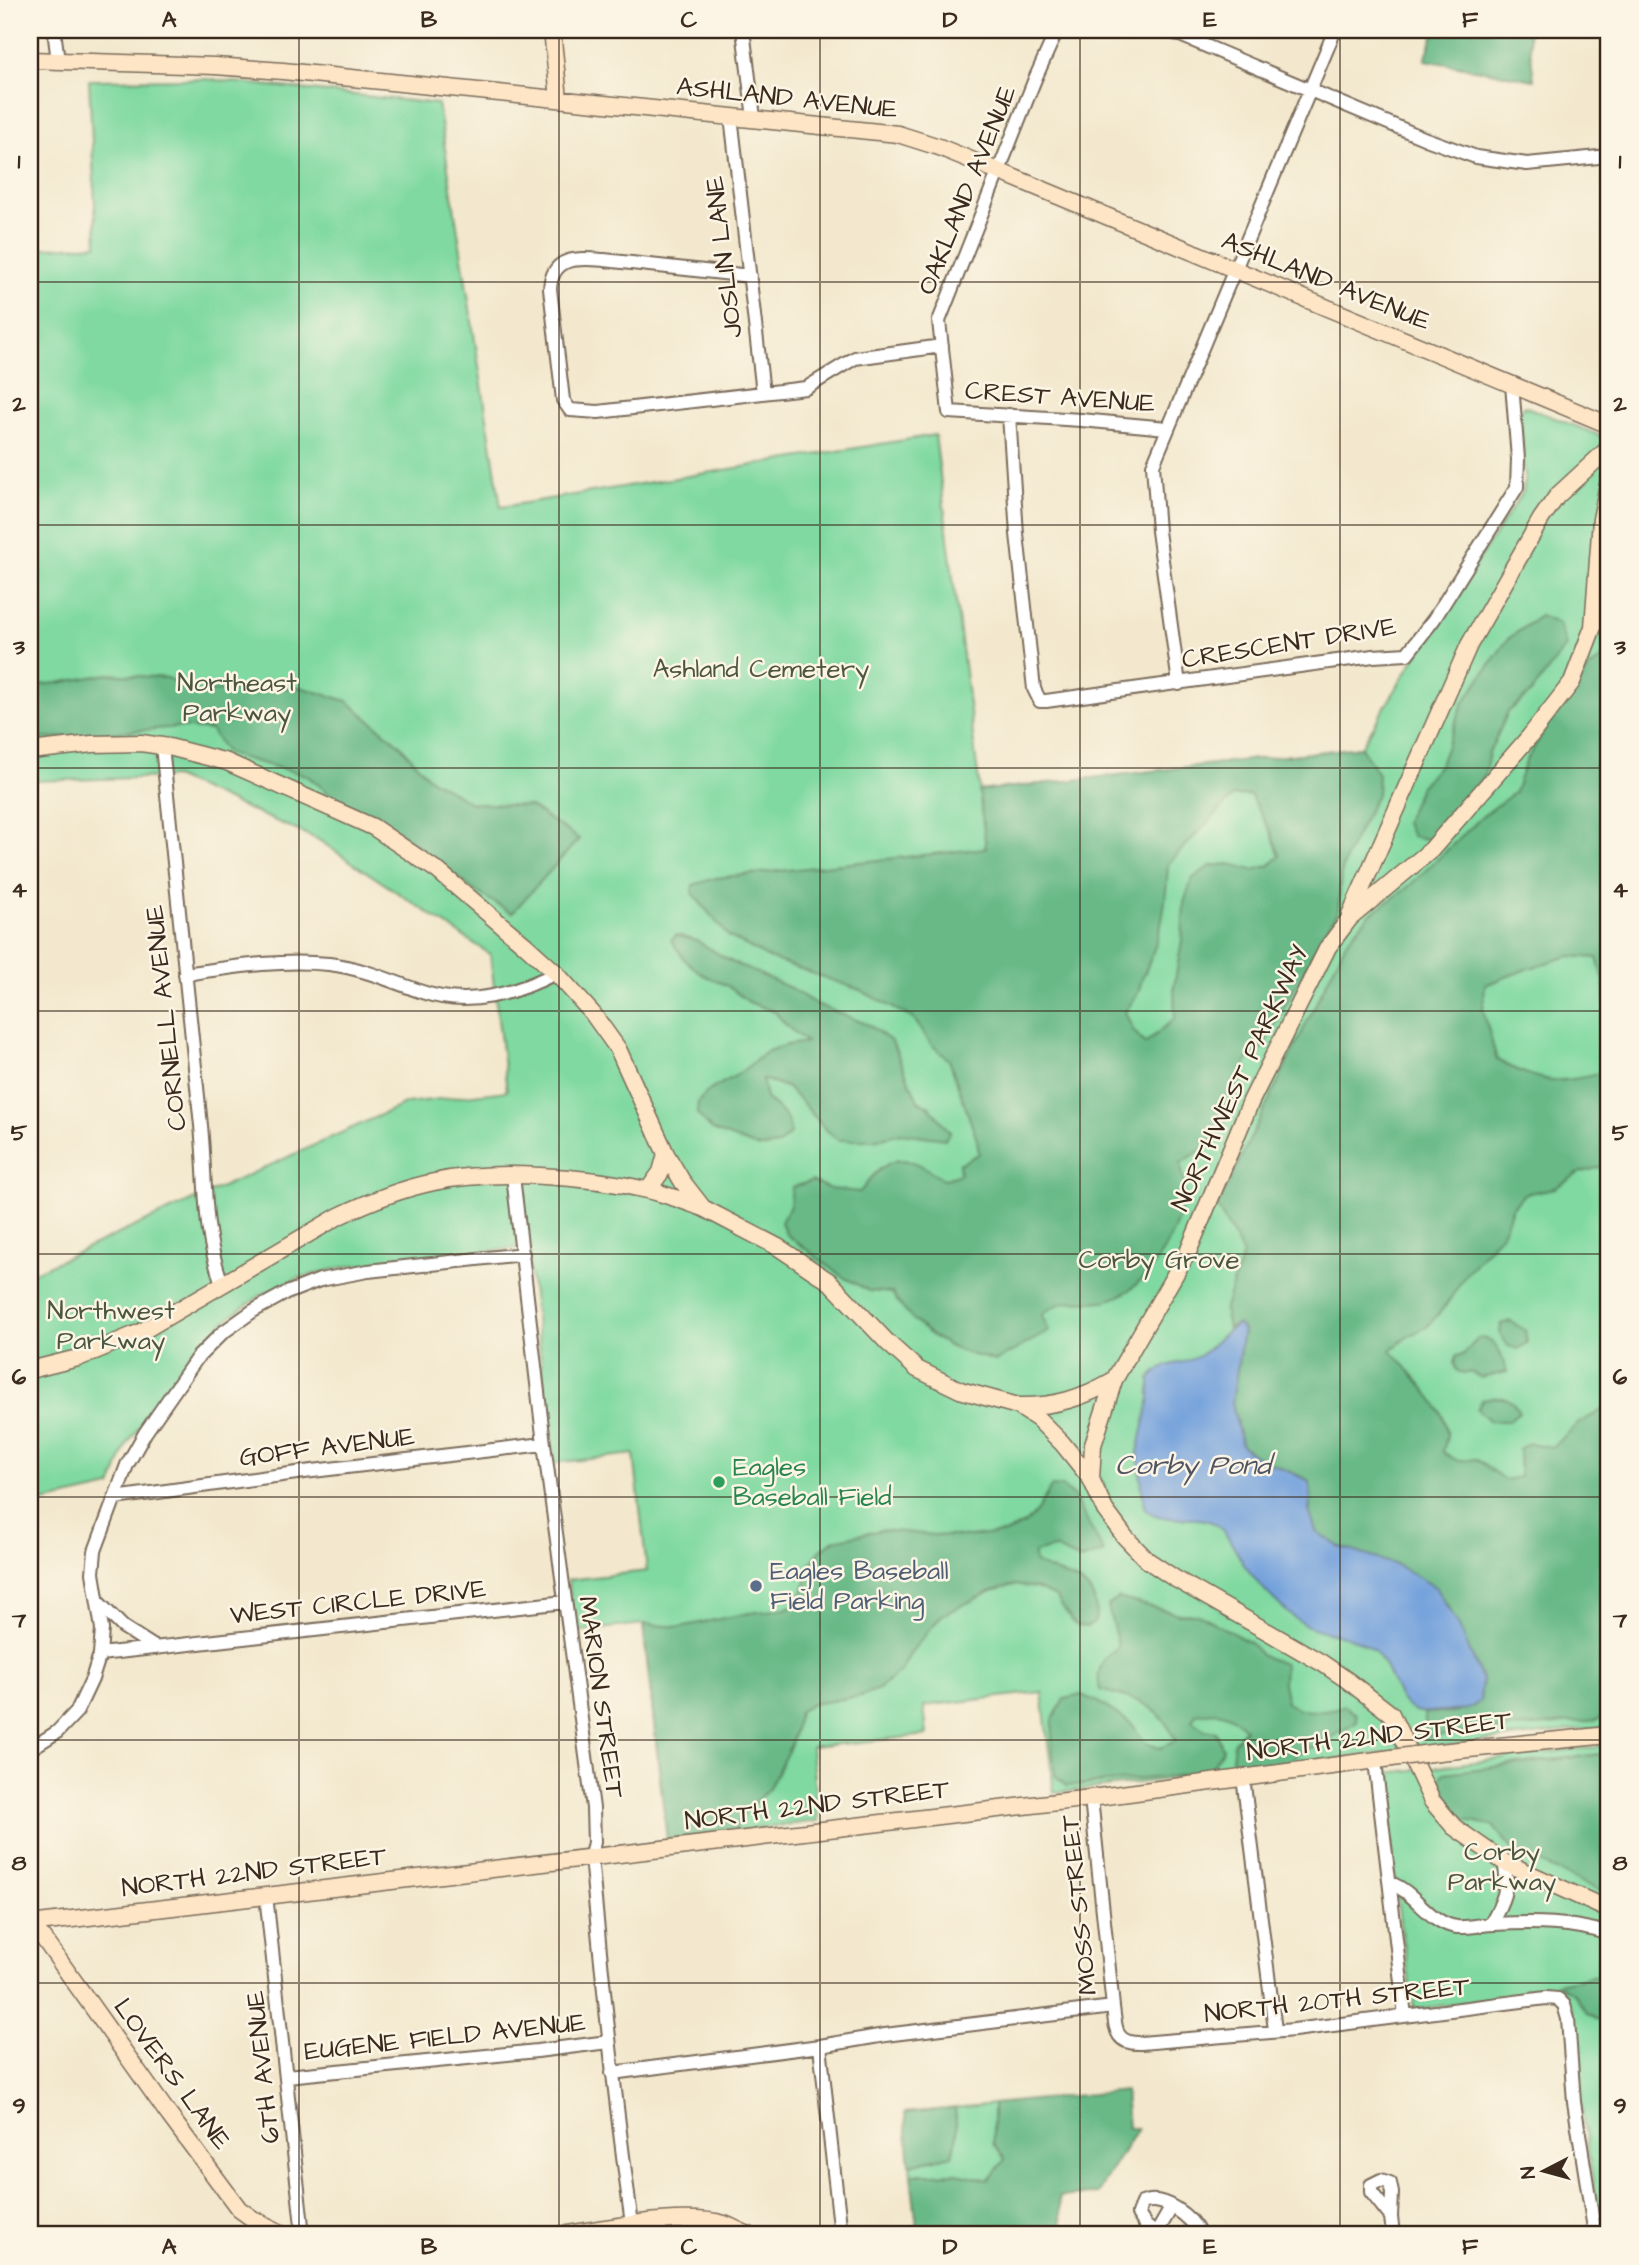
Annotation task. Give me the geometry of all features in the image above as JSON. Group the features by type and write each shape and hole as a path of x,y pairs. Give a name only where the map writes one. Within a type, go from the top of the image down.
{"street":[{"path":"54,30 58,61"},
{"path":"552,30 559,99"},
{"path":"743,30 754,118"},
{"name":"OAKLAND AVENUE","path":"949,412 939,321 998,171 1058,30"},
{"path":"1168,30 1426,139 1476,157 1527,164 1609,156"},
{"path":"1179,684 1152,479 1153,465 1335,30"},
{"name":"ASHLAND AVENUE","path":"30,60 215,66 898,134 998,171 1609,425"},
{"name":"JOSLIN LANE","path":"731,116 763,393"},
{"name":"CREST AVENUE","path":"750,276 580,258 566,261 550,278 563,400 570,410 598,412 806,388 855,358 942,346"},
{"name":"CRESCENT DRIVE","path":"1009,415 1011,470 1034,689 1040,701 1373,656 1407,654 1434,619 1517,487 1518,459 1512,384"},
{"name":"CREST AVENUE","path":"949,412 1167,428"},
{"path":"1350,918 1475,634 1557,496 1609,448"},
{"name":"NORTHWEST PARKWAY","path":"1091,1479 1093,1445 1114,1380 1188,1252 1251,1101 1328,947 1350,918 1431,850 1522,747 1572,682 1584,656 1595,614 1601,519 1609,481"},
{"path":"30,751 120,742 162,746 227,762 373,827 438,871 556,973 593,1014 618,1049 666,1154 703,1208"},
{"name":"CORNELL AVENUE","path":"162,746 201,1122 206,1226 214,1263 222,1283"},
{"path":"185,974 278,963 332,965 374,974 425,993 467,999 520,990 556,973"},
{"path":"648,1190 661,1172 666,1154"},
{"path":"30,1370 107,1348 141,1332 222,1283 371,1200 436,1181 513,1176 592,1181 648,1190 703,1208 778,1247 830,1282 888,1343 918,1369 960,1390 1018,1406 1038,1419 1091,1479 1105,1510 1147,1560 1322,1663 1391,1714 1432,1801 1454,1827 1504,1861 1609,1910"},
{"name":"MARION STREET","path":"513,1176 544,1444 593,1808 594,1842 591,1856 608,2042 632,2224"},
{"path":"30,1749 57,1732 77,1711 92,1679 100,1654 102,1629 93,1573 95,1551 127,1465 145,1433 186,1373 222,1333 253,1311 284,1294 320,1280 368,1271 523,1254"},
{"path":"1018,1406 1066,1402 1091,1393 1114,1380"},
{"name":"GOFF AVENUE","path":"115,1499 304,1472 544,1444"},
{"name":"WEST CIRCLE DRIVE","path":"100,1654 565,1602"},
{"path":"100,1604 123,1627 157,1648"},
{"name":"NORTH 22ND STREET","path":"30,1926 266,1895 1091,1798 1439,1752 1609,1735"},
{"path":"1375,1761 1405,2016"},
{"path":"1243,1777 1275,2030"},
{"name":"MOSS STREET","path":"1091,1798 1113,2007"},
{"path":"1490,1924 1507,1891 1508,1877 1504,1861"},
{"path":"1390,1883 1401,1887 1429,1915 1457,1927 1559,1924 1609,1934"},
{"name":"6TH AVENUE","path":"266,1895 303,2235"},
{"name":"LOVERS LANE","path":"30,1926 44,1939 239,2209 285,2235"},
{"name":"NORTH 20TH STREET","path":"1113,2007 1119,2036 1130,2043 1558,1999 1564,2005 1569,2029 1574,2102 1595,2235"},
{"path":"612,2073 1113,2007"},
{"name":"EUGENE FIELD AVENUE","path":"287,2076 608,2042"},
{"path":"820,2046 841,2235"},
{"path":"1171,2208 1157,2235 1141,2220 1138,2210 1142,2203 1147,2201 1164,2202 1189,2220 1200,2235"},
{"path":"1391,2217 1393,2235"},
{"path":"560,2235 632,2224 700,2220 724,2224 749,2235"}],"green space":[{"path":"1435,30 1528,30 1534,80 1425,60"},
{"name":"Corby Grove","path":"206,79 438,104 501,507 935,435 980,791 1361,747 1423,644 1523,492 1525,479 1520,413 1524,406 1609,439 1609,1726 1054,1793 1042,1692 924,1706 927,1735 811,1747 818,1821 667,1840 643,1624 575,1632 568,1580 647,1571 634,1454 554,1463 527,1247 349,1266 299,1278 263,1294 232,1315 195,1348 126,1446 111,1487 30,1505 30,1274 407,1103 507,1091 490,954 317,839 174,777 30,781 30,249 97,245 89,80"},
{"path":"1540,616 1559,624 1566,646 1531,693 1508,712 1489,753 1484,777 1431,840 1412,836 1405,822 1420,787 1440,764 1463,703 1508,639"},
{"path":"1609,652 1609,1013 1605,1007 1604,981 1597,958 1569,956 1485,985 1483,1010 1497,1060 1513,1068 1552,1080 1578,1079 1609,1070 1609,1172 1601,1167 1581,1172 1555,1188 1524,1194 1512,1208 1504,1230 1465,1275 1447,1304 1428,1326 1407,1337 1391,1350 1439,1410 1447,1431 1443,1452 1458,1461 1476,1459 1505,1480 1520,1477 1519,1449 1529,1443 1552,1447 1579,1423 1609,1406 1609,1711 1597,1720 1423,1737 1426,1728 1424,1713 1458,1712 1480,1700 1482,1679 1445,1602 1404,1569 1353,1552 1321,1536 1312,1523 1310,1481 1254,1456 1241,1444 1232,1402 1243,1330 1238,1324 1228,1328 1224,1310 1243,1254 1217,1207 1346,942 1370,914 1406,889 1483,816 1515,792 1526,761 1549,722 1589,669"},
{"name":"Northeast Parkway","path":"108,674 168,678 193,692 300,687 347,701 399,744 428,777 471,803 529,806 579,839 512,913 475,891 401,833 339,801 306,775 227,754 211,730 179,727 30,740 30,686"},
{"path":"1361,747 1378,774 1377,794 1346,857 1341,875 1338,912 1262,1049 1247,1060 1230,1112 1209,1145 1181,1163 1184,1191 1181,1210 1157,1260 1133,1287 1118,1296 1103,1301 1065,1303 1050,1309 1042,1315 1049,1331 996,1361 963,1352 939,1340 912,1319 892,1293 869,1291 843,1277 786,1234 781,1222 790,1206 792,1187 812,1181 830,1189 860,1192 879,1170 898,1161 918,1164 943,1180 960,1174 959,1164 979,1154 977,1140 949,1060 931,1044 914,1019 860,990 769,958 728,936 692,893 693,885 716,878 986,848 979,791","holes":["1250,795 1271,832 1280,856 1270,865 1254,870 1229,864 1210,866 1192,879 1184,903 1182,940 1174,987 1175,1018 1145,1044 1133,1030 1125,1012 1138,993 1159,932 1168,864 1233,796"]},
{"path":"676,935 697,941 732,962 788,987 816,1004 869,1025 892,1042 918,1101 929,1106 950,1132 945,1139 901,1133 874,1140 838,1140 786,1087 762,1079 766,1098 786,1117 791,1133 778,1145 759,1148 712,1130 697,1114 698,1102 708,1091 737,1075 768,1051 806,1042 775,1012 749,1002 726,985 703,975 685,960 671,940"},
{"path":"1510,1321 1525,1330 1527,1343 1518,1349 1508,1346 1500,1334 1501,1324"},
{"path":"1478,1338 1494,1344 1507,1372 1481,1378 1471,1372 1463,1374 1456,1370 1456,1356 1464,1354"},
{"path":"1495,1397 1510,1400 1519,1412 1508,1421 1490,1421 1477,1409 1483,1399"},
{"path":"1061,1486 1073,1495 1104,1552 1081,1560 1054,1548 1034,1553 1034,1562 1086,1588 1096,1607 1095,1622 1087,1627 1076,1625 1056,1597 1036,1588 1014,1585 992,1591 942,1615 911,1652 901,1671 879,1689 861,1696 812,1704 799,1712 791,1745 768,1790 745,1812 734,1832 667,1840 643,1624 680,1627 749,1613 785,1609 798,1603 805,1588 808,1568 820,1551 834,1540 881,1530 945,1536 1006,1533 1026,1523 1037,1511 1051,1487"},
{"path":"1118,1598 1179,1614 1198,1614 1249,1642 1262,1656 1284,1664 1283,1683 1287,1703 1309,1711 1345,1706 1356,1714 1357,1722 1315,1747 1304,1749 1289,1763 1241,1768 1232,1759 1234,1742 1245,1729 1223,1713 1196,1714 1192,1721 1205,1730 1216,1732 1223,1749 1210,1770 1197,1774 1066,1786 1055,1775 1052,1743 1053,1719 1064,1699 1081,1695 1098,1702 1132,1724 1145,1743 1160,1748 1176,1741 1154,1710 1136,1700 1100,1690 1099,1676 1102,1665 1118,1646 1108,1606"},
{"name":"Corby Parkway","path":"1609,1745 1609,2235 1601,2235 1579,2093 1571,2006 1567,1999 1547,1992 1418,2009 1414,2007 1400,1924 1384,1780 1386,1774 1395,1772"},
{"path":"1609,1753 1609,1895 1513,1850 1493,1826 1463,1819 1449,1800 1440,1778 1444,1773"},
{"path":"1609,1973 1609,2025 1587,2013 1575,1994 1557,1983"},
{"path":"1125,2091 1128,2128 1137,2128 1097,2194 1059,2197 1063,2235 918,2235 911,2175 956,2173 989,2180 1005,2159 993,2144 993,2104"},
{"path":"993,2104 993,2144 1006,2159 989,2180 956,2173 911,2175 910,2165 952,2155 957,2134 955,2108"},
{"path":"955,2108 957,2134 952,2155 910,2165 905,2113"}],"water":[{"name":"Corby Pond","path":"1238,1324 1243,1330 1232,1402 1241,1444 1254,1456 1310,1481 1309,1511 1316,1531 1338,1546 1399,1566 1435,1587 1458,1624 1482,1679 1480,1701 1471,1708 1425,1712 1408,1707 1396,1691 1377,1653 1361,1642 1311,1627 1292,1616 1255,1579 1218,1526 1202,1519 1161,1517 1144,1507 1138,1452 1150,1398 1150,1379 1167,1366 1199,1356"}],"place":[{"name":"Eagles Baseball Field","path":"719,1482"},
{"name":"Eagles Baseball Field Parking","path":"756,1586"}],"park label":[{"name":"Ashland Cemetery","path":"761,669"},
{"name":"Northwest Parkway","path":"111,1326"}]}
